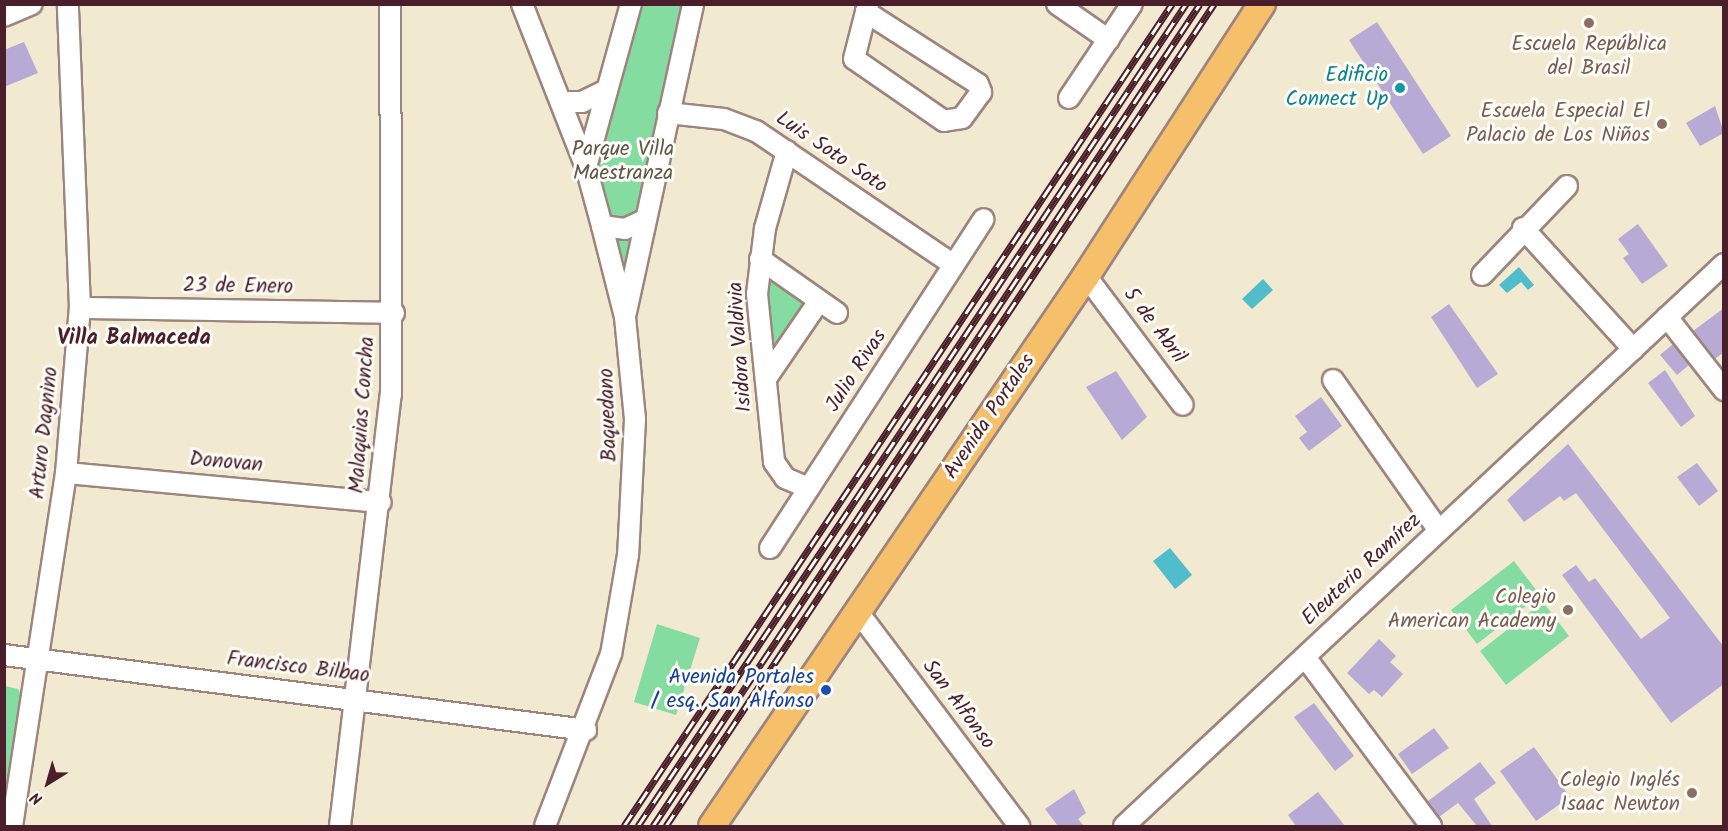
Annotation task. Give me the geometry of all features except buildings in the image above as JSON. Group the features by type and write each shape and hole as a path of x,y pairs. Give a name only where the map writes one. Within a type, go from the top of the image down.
{"main road":[{"name":"Avenida Portales","path":"719,823 858,612 1086,276 1262,4"}],"street":[{"path":"4,16 32,4"},
{"name":"Arturo Dagnino","path":"12,826 66,473 80,308 68,4"},
{"name":"Malaquias Concha","path":"340,826 381,502 394,313 390,4"},
{"name":"Baquedano","path":"522,4 586,167 625,317 636,419 632,521 611,654 586,730 545,826"},
{"path":"586,167 631,4"},
{"path":"625,317 693,4"},
{"path":"1057,4 1109,40"},
{"path":"1069,98 1132,4"},
{"path":"867,8 978,84 981,92 962,118 944,121 854,59 867,8"},
{"path":"562,102 591,99 607,90"},
{"name":"Luis Soto Soto","path":"668,113 724,119 787,151 954,265"},
{"name":"Isidora Valdivia","path":"787,151 760,259 758,294 774,462 785,478 810,488"},
{"path":"1482,274 1523,228 1567,186"},
{"path":"602,226 625,229 646,219"},
{"name":"Julio Rivas","path":"770,548 984,219"},
{"path":"1523,228 1633,349"},
{"path":"760,259 837,313"},
{"name":"Eleuterio Ramírez","path":"1124,826 1724,264"},
{"name":"5 de Abril","path":"1086,276 1183,405"},
{"path":"767,377 819,301"},
{"name":"23 de Enero","path":"80,308 394,313"},
{"path":"1667,317 1724,390"},
{"path":"1333,380 1439,531"},
{"name":"Donovan","path":"66,473 381,502"},
{"name":"San Alfonso","path":"858,612 1019,826"},
{"name":"Francisco Bilbao","path":"4,655 586,730"},
{"path":"1305,657 1431,826"}],"green space":[{"name":"Parque Villa Maestranza","path":"635,5 691,5 626,267 592,164"},
{"path":"763,269 812,301 771,365"},
{"path":"1514,561 1540,595 1477,644 1451,610"},
{"path":"1543,602 1569,636 1506,685 1480,651"},
{"path":"657,624 700,638 676,715 634,702"},
{"path":"5,686 18,689 23,698 5,814"}],"water":[{"path":"1519,267 1534,285 1528,290 1521,282 1507,293 1499,285"},
{"path":"1263,279 1273,290 1252,309 1242,299"},
{"path":"1170,548 1192,575 1175,589 1153,561"}],"railway":[{"path":"624,826 1172,4"},
{"path":"638,826 1186,4"},
{"path":"653,826 1200,4"},
{"path":"666,826 1214,4"}],"place":[{"name":"Escuela República del Brasil","path":"1589,23"},
{"name":"Edificio Connect Up","path":"1400,88"},
{"name":"Escuela Especial El Palacio de Los Niños","path":"1662,124"},
{"name":"Colegio American Academy","path":"1568,610"},
{"name":"Avenida Portales / esq. San Alfonso","path":"826,690"},
{"name":"Colegio Inglés Isaac Newton","path":"1692,793"}],"district":[{"name":"Villa Balmaceda","path":"134,339"}]}
